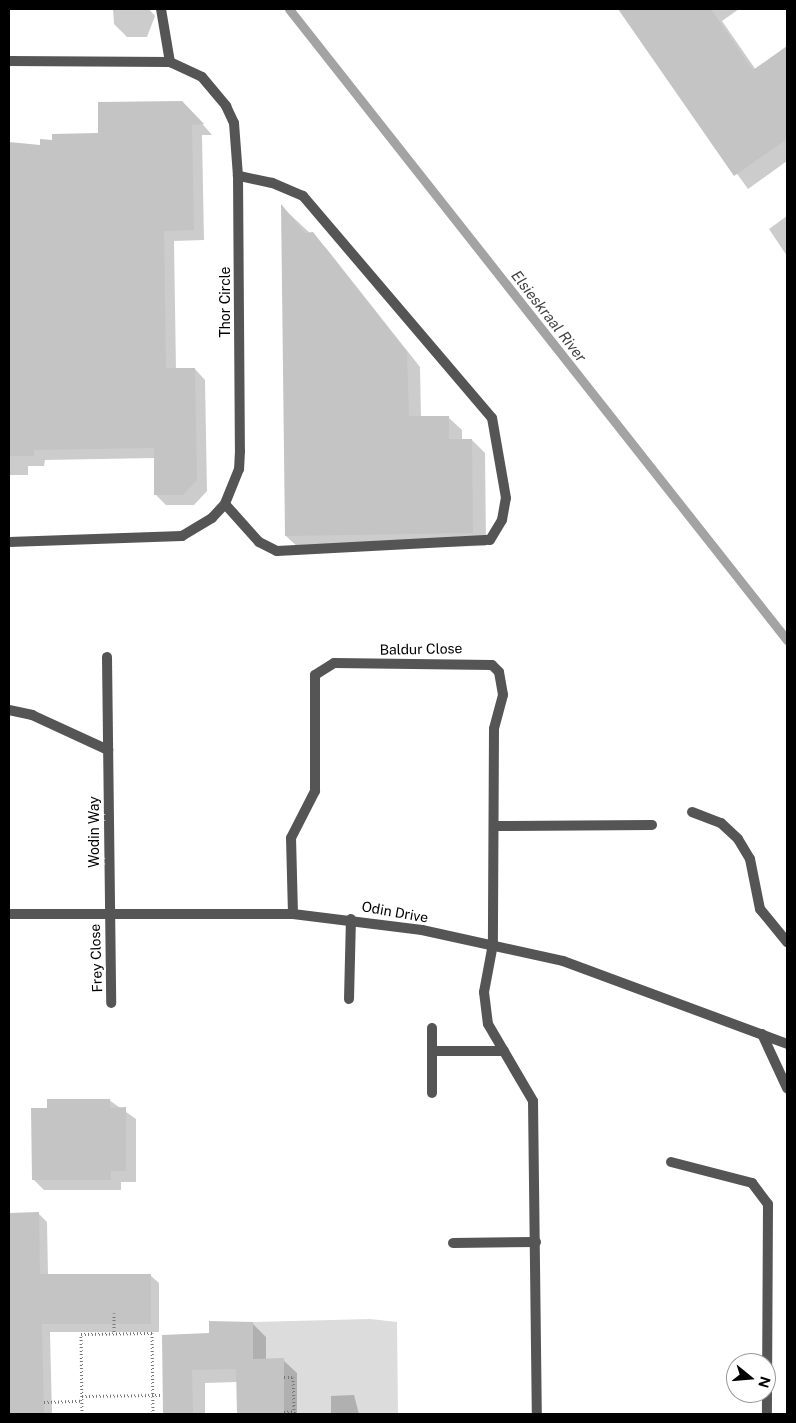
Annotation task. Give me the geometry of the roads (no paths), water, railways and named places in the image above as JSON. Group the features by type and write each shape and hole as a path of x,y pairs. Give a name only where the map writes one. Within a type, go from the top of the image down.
{"street":[{"path":"162,9 170,62"},
{"name":"Thor Circle","path":"9,61 170,62 202,77 226,106 234,123 238,176 240,451 239,470 225,504 198,528 164,540 9,542"},
{"path":"225,504 259,542 277,551 490,540 502,520 506,498 492,418 303,196 272,183 238,176"},
{"name":"Wodin Way","path":"107,657 108,913"},
{"name":"Baldur Close","path":"293,914 291,838 316,790 313,685 324,666 492,665 500,672 503,689 494,729 494,944 484,992 488,1024 533,1101 537,1414"},
{"path":"9,710 32,715 108,750"},
{"path":"692,812 721,824 738,839 750,860 760,909 787,942"},
{"path":"494,826 652,825"},
{"name":"Frey Close","path":"108,913 112,1003"},
{"name":"Odin Drive","path":"9,914 293,914 350,919 494,944 627,982 787,1044"},
{"path":"349,998 350,919"},
{"path":"432,1028 432,1093"},
{"path":"762,1034 787,1088"},
{"path":"432,1051 504,1050"},
{"path":"671,1162 752,1183 768,1204 767,1414"},
{"path":"452,1243 536,1242"}],"waterway":[{"name":"Elsieskraal River","path":"289,9 787,640"}]}
